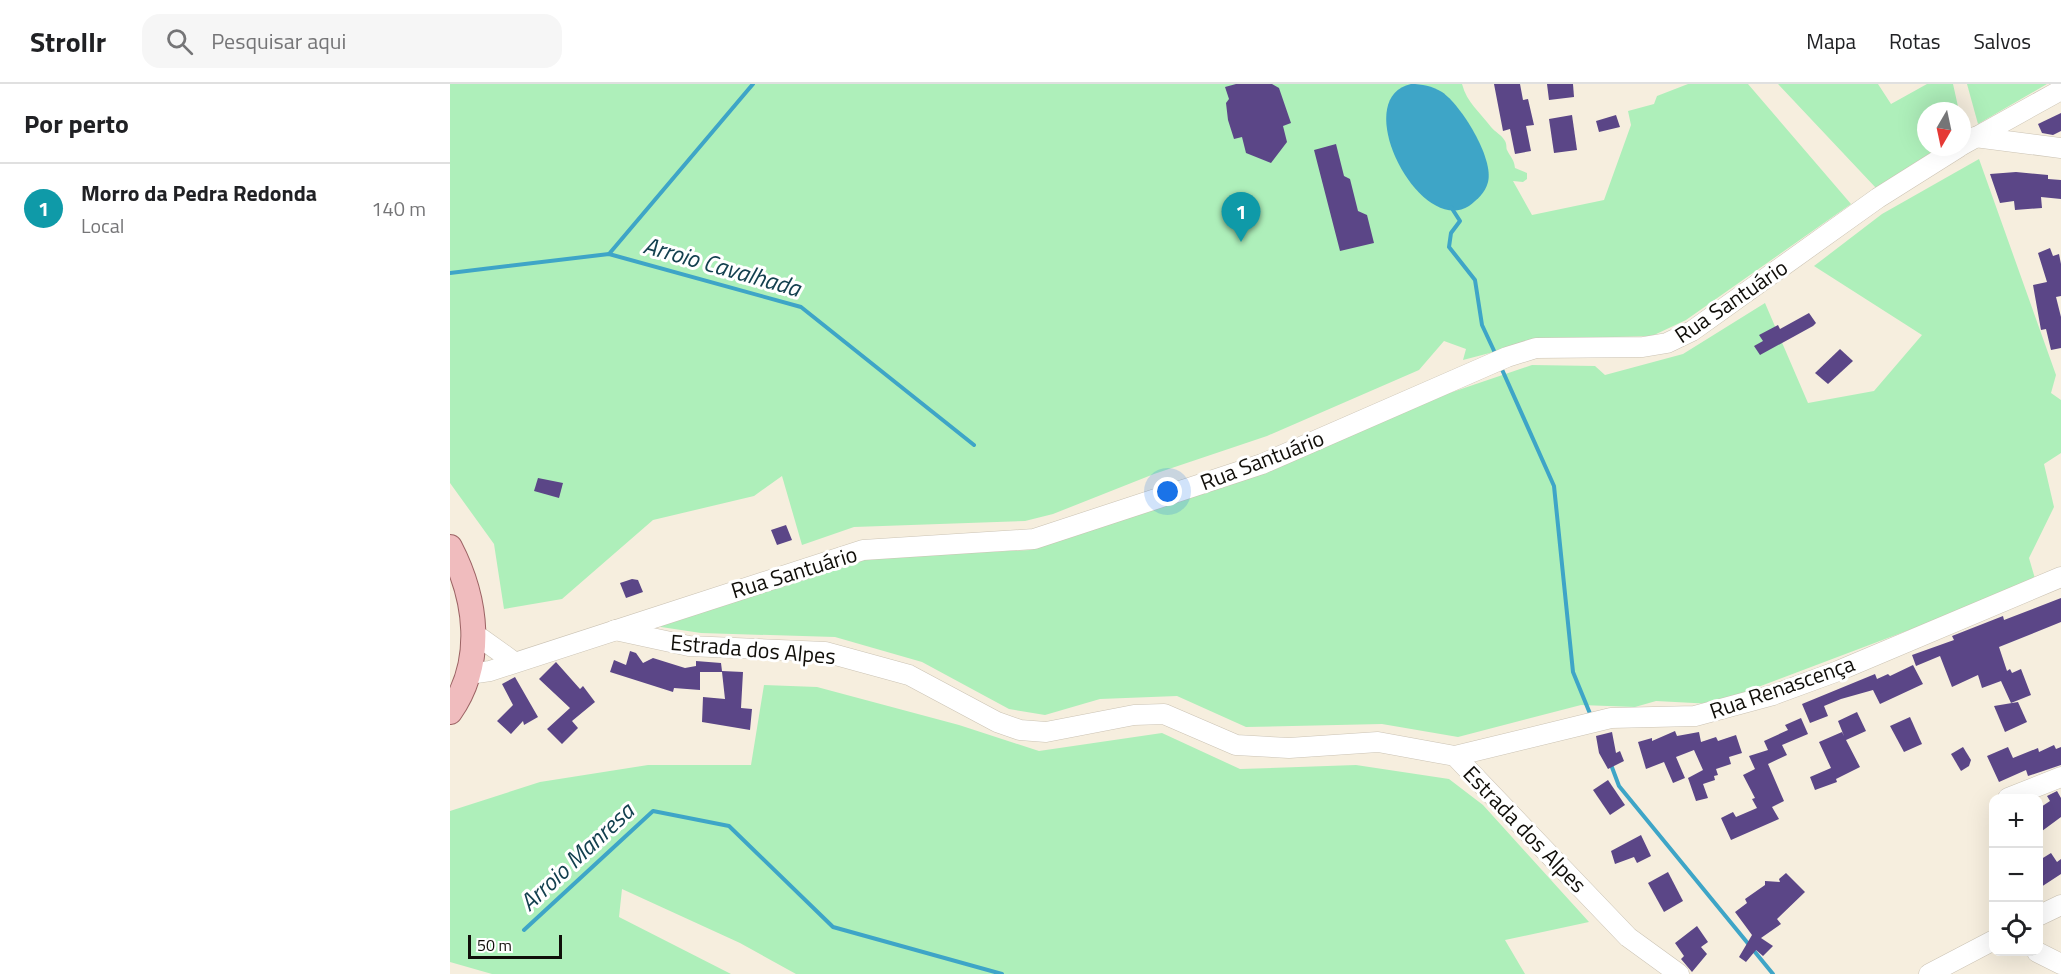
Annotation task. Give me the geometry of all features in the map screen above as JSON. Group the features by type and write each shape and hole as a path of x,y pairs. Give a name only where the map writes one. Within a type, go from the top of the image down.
{"main road":[{"path":"450,547 461,568 473,608 474,638 466,686 450,712"}],"street":[{"name":"Rua Santuário","path":"1971,140 2061,90"},
{"path":"1971,143 2061,148"},
{"name":"Rua Santuário","path":"469,674 490,671 863,550 1034,539 1262,464 1507,357 1536,348 1643,347 1667,343 1692,332 1878,198 1945,156"},
{"name":"Rua Renascença","path":"1455,756 1611,718 1695,716 1773,695 1838,671 2061,577"},
{"name":"Estrada dos Alpes","path":"615,630 689,646 825,652 909,675 997,722 1020,729 1046,732 1134,714 1164,714 1236,745 1289,748 1378,742 1455,756 1628,937 1679,974"},
{"path":"474,638 482,639 514,662"},
{"path":"2018,794 2061,777"},
{"path":"2043,913 2061,904"},
{"path":"1929,974 1989,943"},
{"path":"2043,954 2061,964"}],"green space":[{"path":"450,84 1462,84 1474,107 1504,139 1515,168 1527,173 1527,179 1523,182 1513,181 1532,215 1604,200 1631,125 1628,111 1654,104 1657,96 1688,84 1748,84 1851,204 1686,320 1652,336 1543,339 1463,360 1466,349 1444,341 1419,370 1267,436 1154,474 1053,514 1025,521 854,527 802,545 782,476 754,496 653,520 562,599 504,609 494,544 450,483"},
{"path":"1778,84 1878,84 1891,104 1927,84 1953,84 1957,102 1917,102 1917,156 1926,156 1876,188"},
{"path":"1967,84 2047,84 1978,124"},
{"path":"1979,159 2056,375 2051,393 2061,400 2061,453 2044,464 2054,507 2029,558 2036,582 1713,704 1656,701 1635,707 1581,705 1458,737 1382,724 1246,727 1177,696 1100,699 1045,715 1009,709 922,662 835,637 701,633 661,627 661,623 864,558 1030,550 1280,465 1426,401 1532,365 1595,366 1605,375 1683,354 1765,303 1808,403 1874,391 1922,335 1814,266 1882,214"},
{"path":"764,685 817,687 959,725 1039,751 1162,733 1240,769 1356,765 1449,779 1483,805 1589,922 1505,940 1525,974 796,974 740,943 622,889 619,917 731,974 492,974 450,962 450,811 540,782 648,765 751,765"}],"water":[{"path":"1411,84 1434,88 1450,99 1481,146 1489,172 1488,182 1481,196 1469,206 1450,210 1430,202 1412,185 1398,162 1388,137 1386,113 1393,95"}],"building":[{"path":"1236,84 1272,84 1279,88 1291,123 1283,126 1287,142 1271,163 1246,153 1242,137 1234,139 1228,120 1226,103 1229,99 1225,87"},
{"path":"1494,84 1520,84 1523,100 1528,99 1534,125 1526,126 1531,151 1515,154 1510,129 1503,131"},
{"path":"1547,84 1573,84 1574,97 1549,100"},
{"path":"2061,113 2061,131 2053,135 2042,133 2038,124"},
{"path":"1572,115 1577,150 1554,153 1549,119"},
{"path":"1616,115 1620,127 1599,132 1596,121"},
{"path":"1336,144 1344,176 1350,179 1358,211 1367,215 1374,243 1340,251 1314,150"},
{"path":"2016,172 2048,175 2048,179 2061,180 2061,199 2041,197 2042,208 2015,210 2014,201 2000,203 1990,174"},
{"path":"2050,248 2053,256 2059,254 2061,264 2061,296 2056,297 2061,317 2061,348 2051,350 2046,329 2041,330 2033,285 2047,282 2038,253"},
{"path":"1809,313 1816,323 1813,326 1760,355 1754,346 1763,341 1759,335 1778,325 1780,329"},
{"path":"1840,349 1853,361 1828,384 1815,373"},
{"path":"538,478 563,483 559,498 534,491"},
{"path":"786,525 792,540 777,545 771,530"},
{"path":"632,579 638,580 643,592 626,598 620,583"},
{"path":"2061,598 2061,622 1999,647 2007,671 2010,669 2012,673 2021,669 2031,695 2011,703 2001,681 1982,688 1978,675 1952,687 1940,656 1916,666 1912,655 1954,640 1952,636 2003,616 2004,620"},
{"path":"630,651 636,653 643,663 653,658 685,668 696,666 696,661 721,663 722,671 743,672 741,708 752,709 750,730 702,722 703,697 725,699 722,672 700,672 700,690 674,688 673,692 610,672 614,660 626,665"},
{"path":"556,662 580,689 583,686 595,702 572,721 578,728 562,744 547,729 570,708 539,679"},
{"path":"1913,665 1923,684 1880,704 1873,690 1841,699 1824,706 1828,716 1810,723 1802,704 1875,674 1877,679 1888,674 1890,676"},
{"path":"515,677 538,717 524,725 523,721 511,734 497,721 513,705 502,684"},
{"path":"2018,702 2027,722 2005,732 1994,706"},
{"path":"1857,712 1866,731 1846,740 1860,767 1836,779 1837,782 1815,790 1810,777 1831,768 1819,742 1842,732 1844,736 1838,721"},
{"path":"1910,717 1922,744 1904,752 1890,726"},
{"path":"1801,718 1808,734 1782,745 1787,755 1768,764 1784,801 1772,807 1779,819 1731,840 1721,818 1733,812 1736,817 1757,808 1752,799 1755,798 1743,775 1755,769 1749,756 1768,750 1764,741 1788,730 1785,725"},
{"path":"1675,731 1677,736 1699,732 1701,742 1716,737 1718,741 1736,735 1742,753 1729,757 1731,764 1716,769 1718,775 1714,776 1715,780 1703,784 1708,798 1696,801 1688,778 1703,770 1694,750 1676,757 1685,778 1673,783 1664,762 1646,769 1638,742 1652,738 1652,741"},
{"path":"1612,732 1616,753 1620,751 1624,761 1608,769 1599,753 1596,736"},
{"path":"2054,745 2056,749 2061,747 2061,765 2028,776 2026,770 1999,782 1987,756 2008,747 2013,758 2038,748 2039,752"},
{"path":"1963,747 1971,760 1969,766 1961,771 1951,754"},
{"path":"1608,780 1625,805 1610,815 1593,790"},
{"path":"2057,791 2061,798 2061,817 2043,830 2043,806 2050,801 2047,796"},
{"path":"1641,835 1651,856 1637,863 1634,857 1615,864 1611,851"},
{"path":"2051,853 2057,862 2061,859 2061,874 2043,886 2043,858"},
{"path":"1668,872 1683,901 1664,912 1648,883"},
{"path":"1786,873 1805,892 1777,919 1781,924 1761,938 1773,946 1763,956 1756,950 1746,962 1739,957 1752,935 1735,912 1747,903 1745,899 1765,885 1765,881 1780,882 1779,879"},
{"path":"1697,926 1708,942 1701,947 1707,954 1692,972 1681,959 1684,956 1675,943"}],"waterway":[{"path":"609,254 753,84"},
{"path":"1451,207 1460,221 1451,233 1449,247 1475,280 1482,325 1496,355"},
{"name":"Arroio Cavalhada","path":"450,273 609,254 801,307 974,445"},
{"path":"1500,365 1554,486 1573,672 1591,716"},
{"path":"1610,762 1619,786 1773,974"},
{"name":"Arroio Manresa","path":"524,930 653,811 729,826 833,927 1002,974"}],"place":[{"name":"Morro da Pedra Redonda","path":"1241,242"}]}
